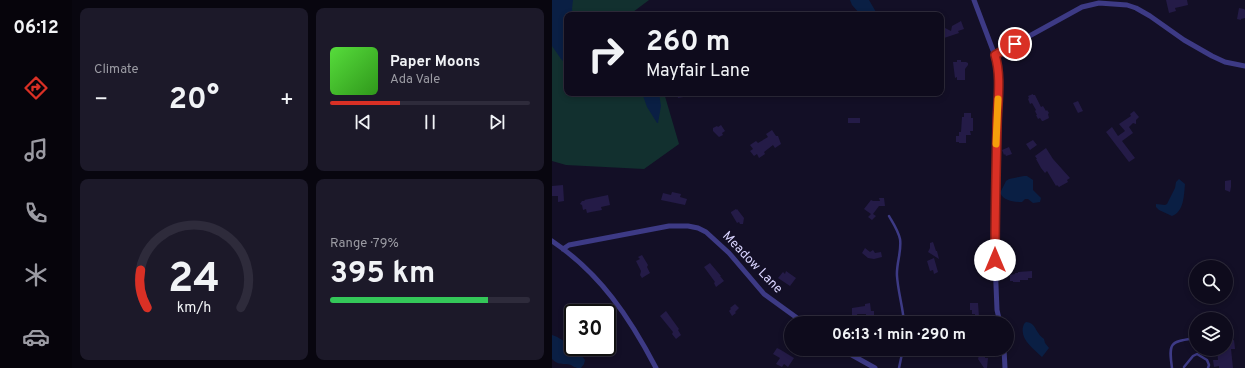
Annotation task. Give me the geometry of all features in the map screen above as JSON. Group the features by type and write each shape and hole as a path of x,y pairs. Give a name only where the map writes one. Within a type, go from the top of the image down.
{"street":[{"path":"974,0 997,62 995,260 998,316"},
{"path":"995,55 1082,7 1099,3 1136,8 1184,40 1212,56 1225,62 1245,66"},
{"name":"Meadow Lane","path":"564,248 569,245 669,226 698,228 715,239 764,294 794,316"},
{"path":"552,241 564,248 600,282 618,304 656,368"},
{"path":"854,356 875,368"},
{"path":"1004,356 1005,368"}],"lane":[{"path":"889,216 899,234 900,240 896,265 896,276 903,316"},
{"path":"1172,368 1170,354 1173,344 1176,341 1189,339"},
{"path":"1179,368 1185,368 1193,356 1197,354 1207,360 1209,365 1208,368"},
{"path":"898,368 901,356"}],"green space":[{"path":"552,0 649,0 633,12 564,12 564,96 665,96 679,144 644,169 566,165 552,161"}],"water":[{"path":"552,0 573,0 572,12 564,12 564,62 552,46"},
{"path":"850,0 869,0 876,12 858,12"},
{"path":"643,96 659,96 661,106 658,123 657,123 647,107"},
{"path":"1027,176 1033,180 1033,190 1041,198 1040,202 1033,203 1028,199 1025,199 1022,202 1013,201 1004,198 1000,193 1006,181"},
{"path":"1179,179 1185,184 1184,198 1179,211 1172,216 1159,210 1156,207 1156,204 1167,204 1175,188 1176,182"},
{"path":"1026,322 1033,325 1049,348 1042,357 1027,342 1023,334 1024,324"},
{"path":"552,335 564,341 564,356 582,356 585,360 581,368 576,368 569,364 560,364 552,359"}],"building":[{"path":"1166,0 1187,0 1188,5 1175,8 1176,11 1169,13"},
{"path":"1239,8 1245,10 1245,18 1241,20 1237,19"},
{"path":"961,21 964,29 958,31 959,33 944,38 945,28 951,31 952,26"},
{"path":"957,60 968,63 965,69 965,80 957,80 957,77 955,78 953,62 957,62"},
{"path":"1033,94 1041,107 1043,106 1049,113 1049,118 1043,121 1040,118 1038,119 1036,110 1032,103 1030,104 1028,99 1028,96"},
{"path":"678,96 689,96 678,98"},
{"path":"1078,101 1083,111 1078,113 1073,103"},
{"path":"1134,111 1139,117 1136,120 1136,124 1133,123 1129,127 1133,133 1122,141 1135,158 1129,162 1106,132 1112,127 1118,136 1125,131 1119,124 1131,116 1130,114"},
{"path":"964,113 971,113 971,118 973,118 973,131 970,131 971,135 966,135 966,143 959,143 956,142 956,136 959,136 959,132 961,132 962,117 964,117"},
{"path":"848,118 860,118 860,123 848,123"},
{"path":"721,125 725,131 722,133 723,135 719,137 713,131 713,128"},
{"path":"772,130 776,136 778,136 781,144 775,148 773,145 759,158 757,154 754,156 750,151 753,149 750,145 756,141 758,143 768,137 766,134"},
{"path":"1033,140 1037,145 1030,150 1026,144"},
{"path":"1009,147 1012,154 1006,156 1002,150"},
{"path":"1046,148 1053,159 1070,178 1067,180 1068,182 1059,187 1057,185 1056,186 1047,171 1045,173 1041,168 1035,156"},
{"path":"1231,180 1230,192 1225,190 1225,181"},
{"path":"563,185 564,201 558,202 558,196 552,196 552,186"},
{"path":"672,192 681,194 680,197 687,199 685,205 661,200 663,193 671,195"},
{"path":"608,195 610,205 601,207 602,210 587,213 586,209 583,210 582,205 580,204 582,201 585,201 584,200"},
{"path":"879,198 884,198 885,206 879,206 873,214 876,216 872,220 868,217 871,214 864,209 871,200 880,201"},
{"path":"736,209 744,218 743,224 740,224 739,222 737,223 731,213"},
{"path":"933,242 939,259 928,252 930,243"},
{"path":"865,248 870,252 873,250 875,253 881,252 882,257 874,259 868,258 862,253"},
{"path":"642,255 648,265 647,267 650,273 642,278 640,275 641,271 636,261 640,259 638,257"},
{"path":"934,258 938,272 934,274 933,270 930,271 927,261"},
{"path":"710,263 724,281 716,287 715,282 704,267"},
{"path":"786,271 796,278 790,286 778,278 783,272 785,274"},
{"path":"1032,271 1032,278 1028,278 1028,280 1020,280 1020,282 1010,281 1010,275 1018,272"},
{"path":"870,303 871,311 874,311 874,316 857,314 858,316 852,316 852,308 865,306 865,304"},
{"path":"970,303 978,303 979,316 972,314 972,310 970,310"},
{"path":"735,304 739,308 732,316 729,311"},
{"path":"666,311 679,329 678,330 681,335 676,339 672,334 673,332 660,316"},
{"path":"1234,340 1235,349 1233,349"},
{"path":"777,348 784,352 784,356 791,356 794,358 788,367 784,364 782,367 776,364 780,358 773,354"},
{"path":"979,356 985,356 985,358 988,358 987,368 984,368 978,359"},
{"path":"1218,356 1232,356 1233,368 1219,368 1219,366 1214,367 1213,360 1218,360"}],"slow traffic":[{"path":"996,144 998,99"}],"route":[{"path":"995,260 998,81 998,70 995,55 1015,44"}]}
